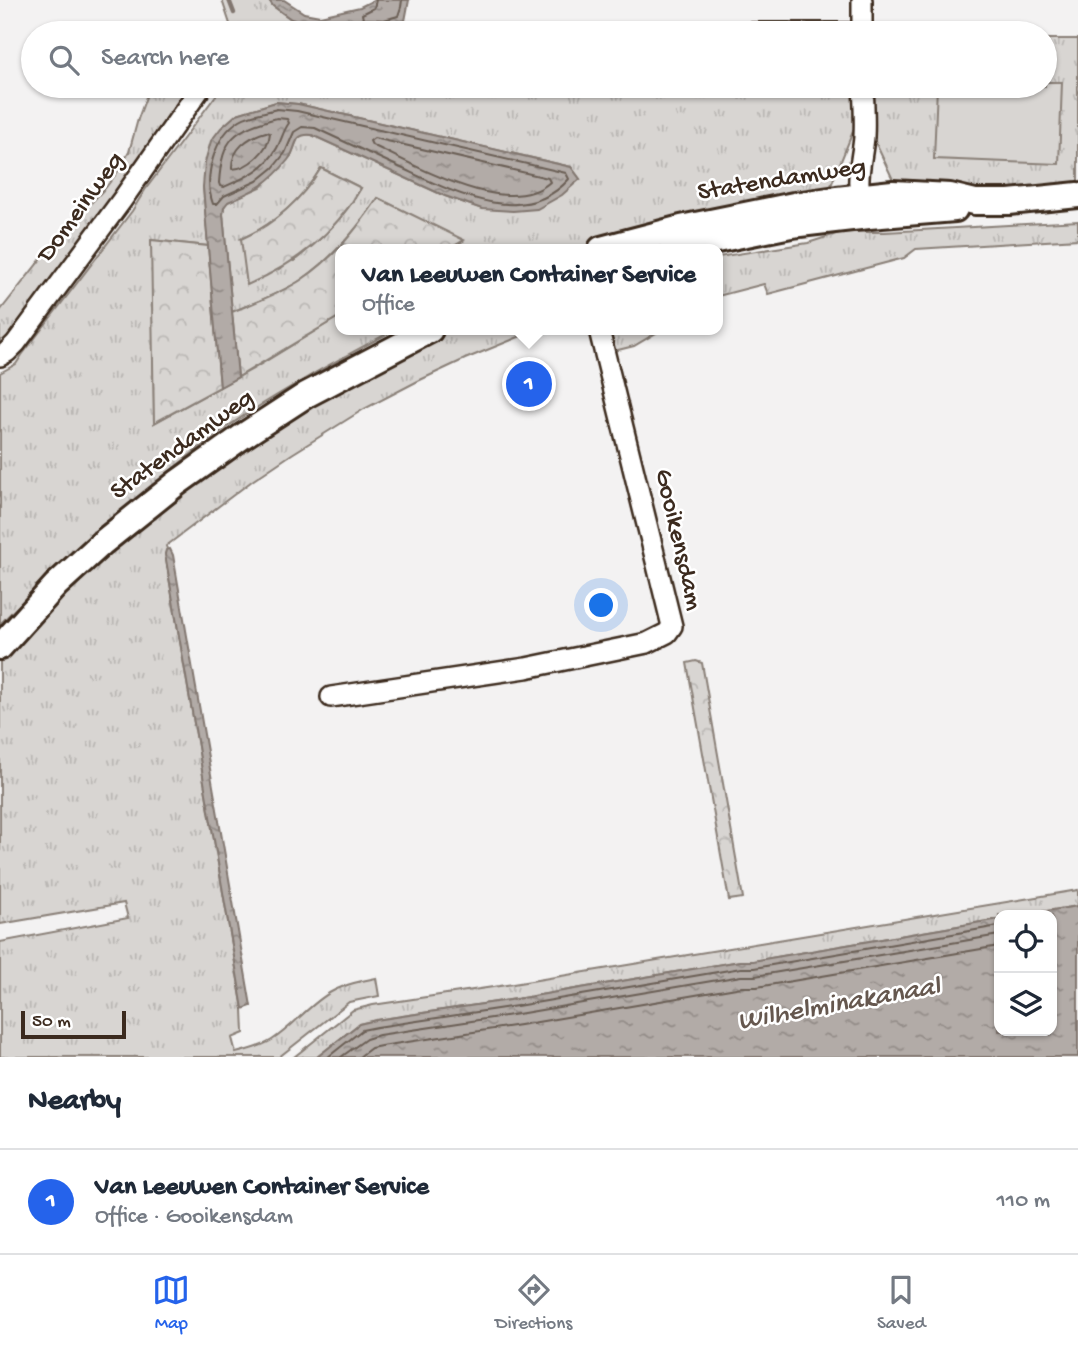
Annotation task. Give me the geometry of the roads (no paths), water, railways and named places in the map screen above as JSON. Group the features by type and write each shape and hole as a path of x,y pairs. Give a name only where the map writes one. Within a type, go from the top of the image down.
{"main road":[{"name":"Statendamweg","path":"696,244 791,225 893,193 950,196 975,202 1009,202 1078,195"},
{"name":"Statendamweg","path":"620,244 681,228 794,205 868,203"},
{"name":"Statendamweg","path":"0,647 56,585 102,543 177,483 306,395 420,335"}],"street":[{"path":"862,0 862,21"},
{"name":"Domeinweg","path":"0,356 7,352 24,332 122,200 193,98"},
{"path":"863,98 863,152 870,161 872,182 868,203"},
{"name":"Gooikensdam","path":"331,697 526,668 648,643 667,633 672,625 600,335"}],"water":[{"path":"269,0 284,0 304,13 320,16 360,7 374,0 409,0 405,21 298,21 273,6"},
{"path":"276,102 298,104 571,167 580,179 562,195 537,209 482,209 445,196 312,135 301,136 288,160 268,181 228,202 224,207 238,377 220,387 203,187 205,162 211,141 237,114"},
{"path":"170,549 251,1006 243,1009 165,554 166,550"},
{"name":"Wilhelminakanaal","path":"1078,906 1078,1057 317,1057 359,1024 376,1020 994,920 994,1036 1057,1036 1057,910 1053,910"}],"waterway":[{"path":"229,0 234,13"}],"place":[{"name":"Van Leeuwen Container Service","path":"529,384"}]}
